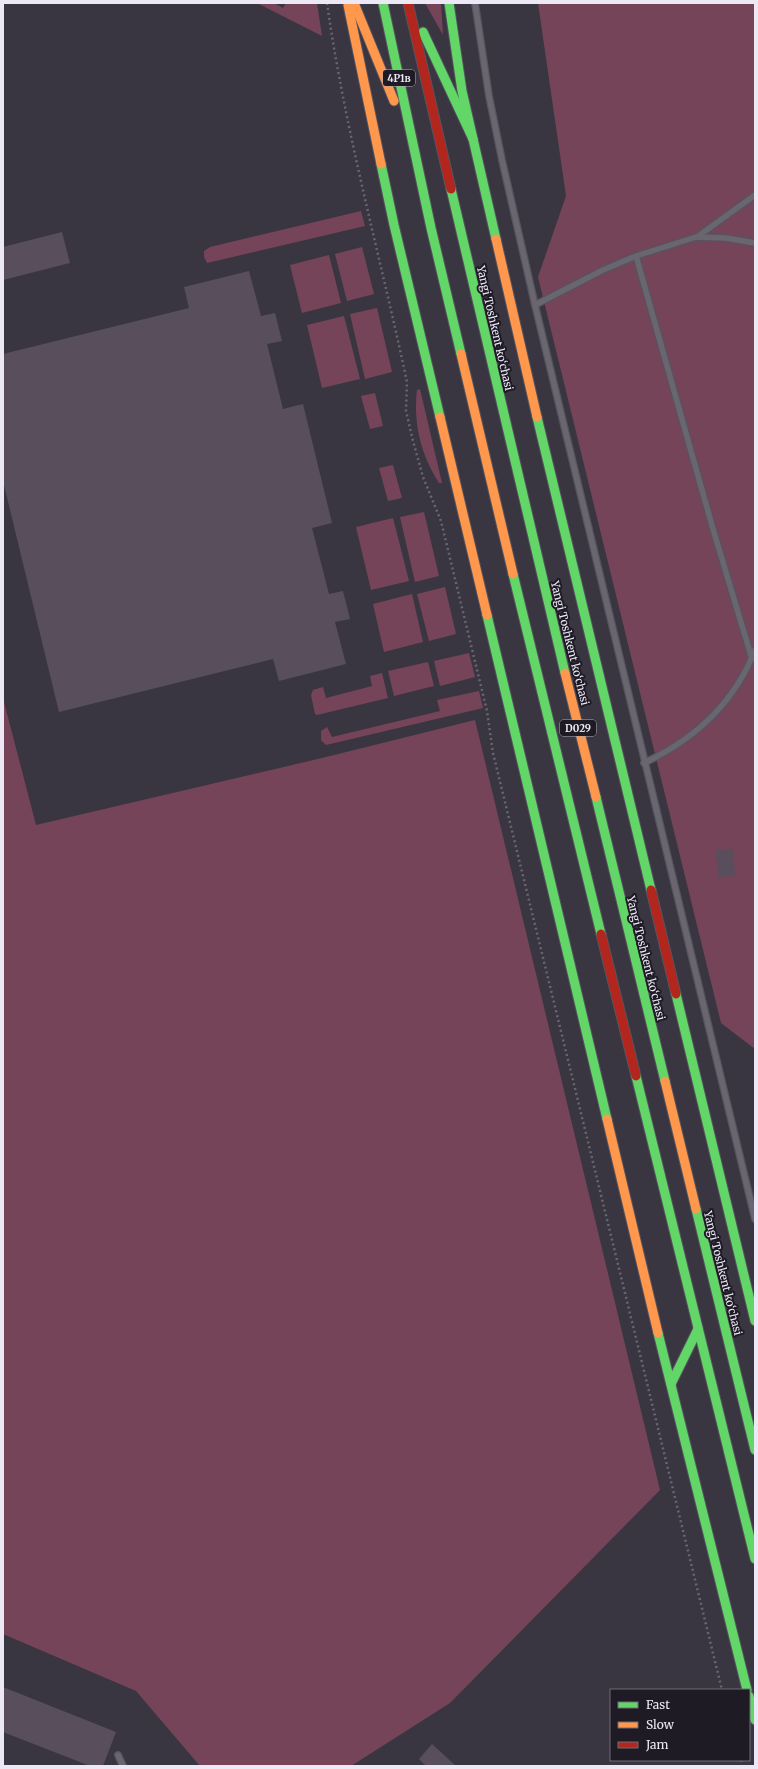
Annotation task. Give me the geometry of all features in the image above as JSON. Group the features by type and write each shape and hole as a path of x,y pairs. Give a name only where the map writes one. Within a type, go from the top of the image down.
{"main road":[{"path":"348,3 394,225 671,1384 748,1689"},
{"path":"354,3 414,151"},
{"path":"409,3 472,140"},
{"name":"Yangi Toshkent ko‘chasi","path":"409,3 544,586 755,1450"},
{"path":"449,3 472,140 755,1321"},
{"name":"4Р1в","path":"383,4 414,151"},
{"name":"D029","path":"414,151 519,599 755,1559"},
{"path":"671,1384 698,1329"},
{"path":"750,1700 755,1720"}],"lane":[{"path":"475,3 489,96 535,305 644,763 755,1219"},
{"path":"535,305 603,270 636,256 696,237 755,195"},
{"path":"696,237 726,238 755,244"},
{"path":"636,256 713,529 752,658"},
{"path":"644,763 667,752 686,740 714,715 734,690 755,650"},
{"path":"118,1755 123,1766"}],"path":[{"path":"328,3 333,45 361,184 407,382 406,411 413,441 423,477 441,521 487,711 493,753 722,1689"}],"shaded area":[{"path":"257,3 274,3 283,8 286,3 317,3 322,36"},
{"path":"425,3 441,3 443,35"},
{"path":"538,3 755,3 755,1049 721,1023 538,277 566,196"},
{"path":"361,211 365,226 207,263 204,257 204,251 210,247"},
{"path":"362,247 374,294 347,301 335,254"},
{"path":"329,255 341,303 302,313 290,265"},
{"path":"377,308 392,372 365,379 350,314"},
{"path":"344,316 360,379 322,388 307,325"},
{"path":"420,389 442,483 439,483 427,461 417,427 417,390"},
{"path":"375,393 383,426 370,429 361,396"},
{"path":"393,465 402,498 388,501 379,468"},
{"path":"424,512 439,576 415,582 400,517"},
{"path":"393,518 409,581 371,590 356,527"},
{"path":"445,587 456,634 429,641 417,594"},
{"path":"412,594 423,642 384,652 373,604"},
{"path":"469,653 475,677 440,686 434,661"},
{"path":"428,662 434,686 394,696 388,671"},
{"path":"382,673 388,698 317,715 315,714 311,695 313,690 323,687 326,698 372,686 370,676"},
{"path":"479,691 483,708 326,745 321,740 321,731 327,727 332,737 440,711 437,700"},
{"path":"3,698 36,825 322,758 475,720 660,1490 450,1703 351,1766 200,1766 136,1691 3,1634"}],"building":[{"path":"62,232 70,263 3,280 3,247"},
{"path":"249,271 261,316 275,313 282,341 267,344 283,409 303,404 332,523 312,528 329,594 343,591 350,619 335,622 346,664 279,681 273,659 59,712 3,481 3,354 189,308 184,287"},
{"path":"733,849 735,876 718,877 716,850"},
{"path":"3,1687 116,1732 103,1766 90,1766 3,1732"},
{"path":"432,1744 456,1766 426,1766 419,1759"}],"traffic: fast":[{"path":"383,3 431,228 461,354"},
{"path":"449,3 462,91 496,239"},
{"path":"423,32 473,139"},
{"path":"381,164 440,417"},
{"path":"451,189 565,673"},
{"path":"537,417 651,890"},
{"path":"513,574 601,934"},
{"path":"487,615 607,1119"},
{"path":"596,797 665,1081"},
{"path":"676,994 755,1321"},
{"path":"636,1076 755,1559"},
{"path":"696,1209 755,1450"},
{"path":"671,1384 698,1329"},
{"path":"658,1333 747,1689"},
{"path":"750,1700 755,1720"}],"traffic: slow":[{"path":"354,3 394,101"},
{"path":"348,5 381,164"},
{"path":"496,239 537,417"},
{"path":"461,354 513,574"},
{"path":"440,417 487,615"},
{"path":"565,673 596,797"},
{"path":"665,1081 696,1209"},
{"path":"607,1119 658,1333"}],"traffic: jam":[{"path":"408,3 451,189"},
{"path":"651,890 676,994"},
{"path":"601,934 636,1076"}]}
